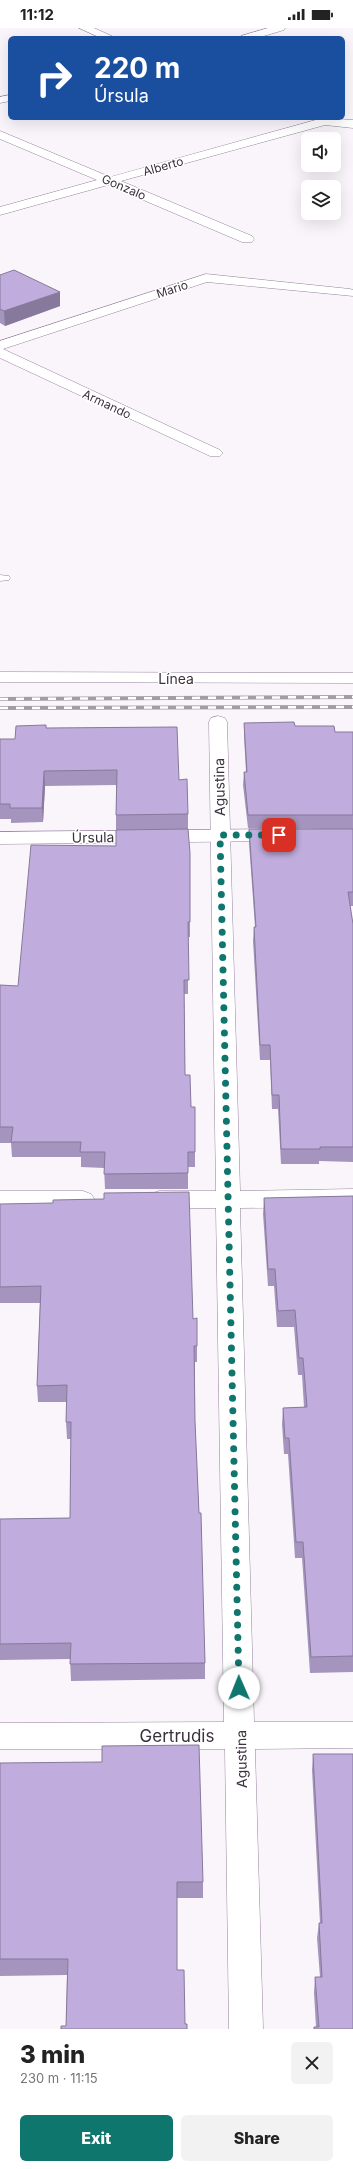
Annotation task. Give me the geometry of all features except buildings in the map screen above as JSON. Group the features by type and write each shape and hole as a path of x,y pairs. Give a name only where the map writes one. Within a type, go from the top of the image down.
{"street":[{"path":"84,28 106,36"},
{"path":"252,36 280,28"},
{"name":"Alberto","path":"0,211 322,120"},
{"path":"331,120 353,124"},
{"name":"Gonzalo","path":"0,135 247,239"},
{"name":"Mario","path":"0,346 206,278 350,293"},
{"name":"Armando","path":"0,353 215,453"},
{"name":"Línea","path":"0,677 353,678"},
{"name":"Agustina","path":"218,722 227,1199 246,2029"},
{"name":"Úrsula","path":"0,838 298,835"},
{"path":"141,1200 353,1198"},
{"path":"0,1200 102,1200"},
{"name":"Gertrudis","path":"0,1736 353,1735"}],"railway":[{"path":"0,699 353,697"},
{"path":"0,708 353,707"}],"route":[{"path":"239,1688 220,835 279,835"}]}
